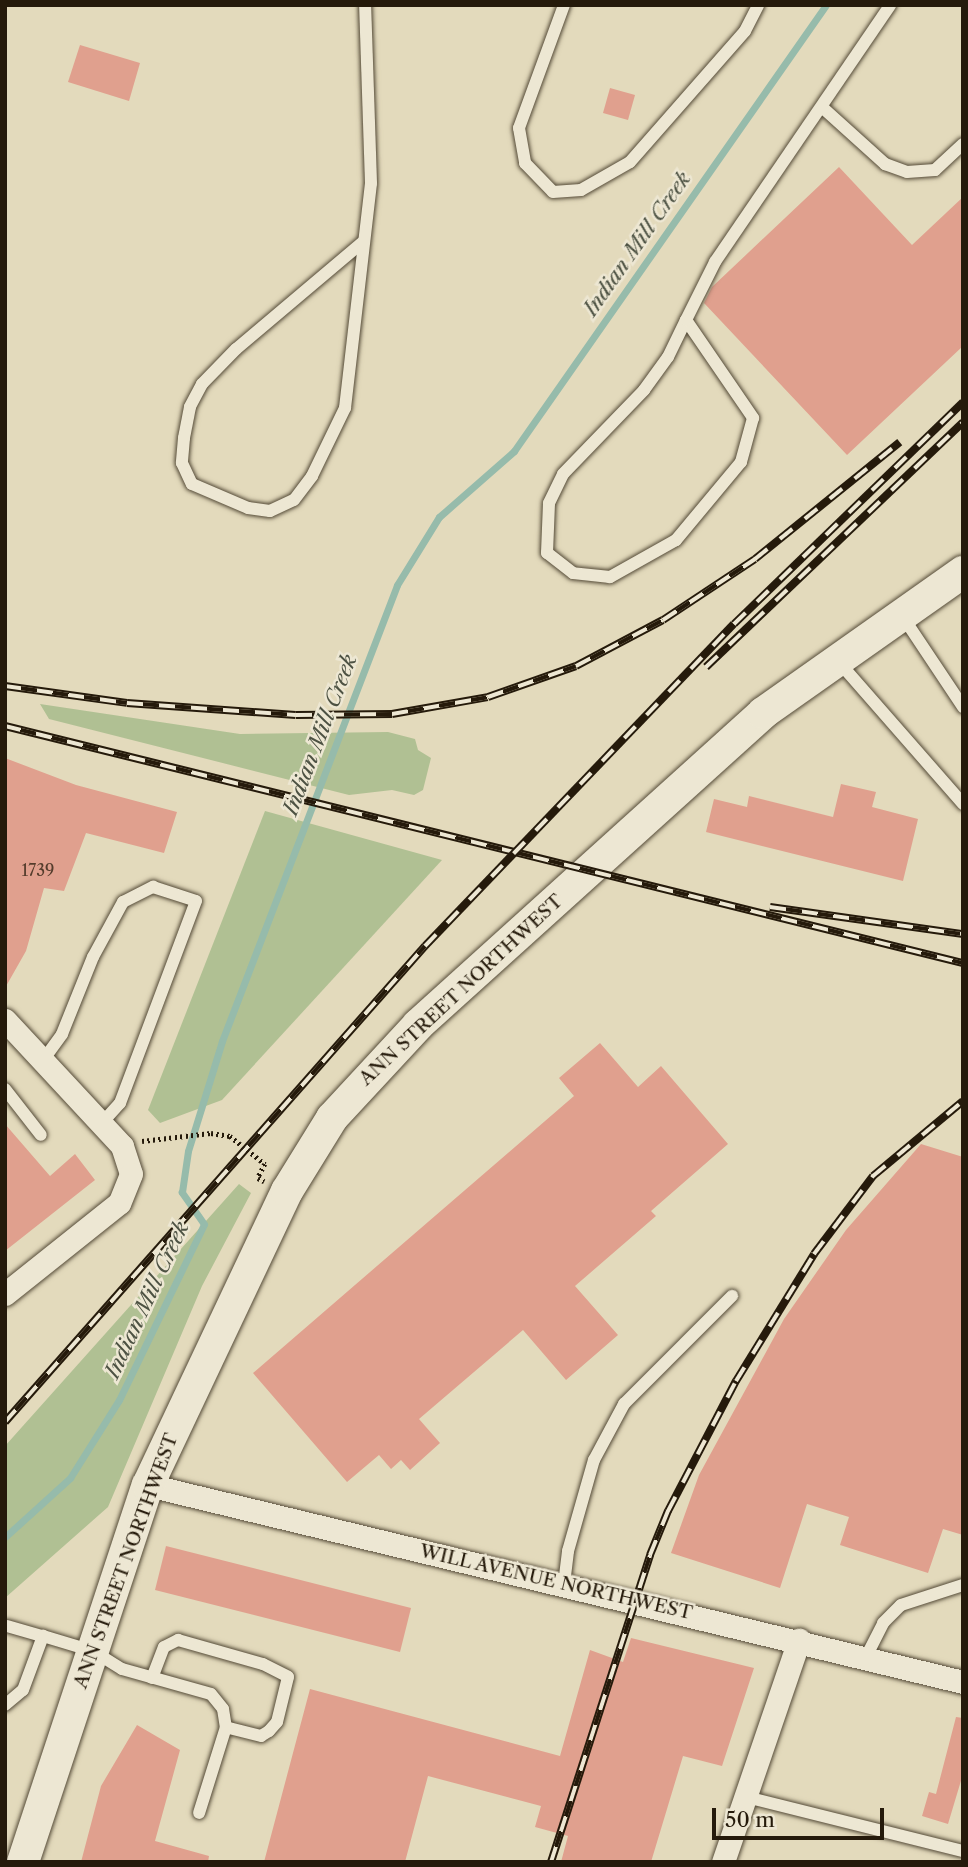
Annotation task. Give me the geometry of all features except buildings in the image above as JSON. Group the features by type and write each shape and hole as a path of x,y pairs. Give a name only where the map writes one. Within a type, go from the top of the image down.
{"main road":[{"name":"ANN STREET NORTHWEST","path":"23,1862 148,1485 287,1191 331,1118 392,1050 763,713 836,658 963,572"}],"street":[{"path":"5,1294 119,1203 128,1189 131,1174 122,1146 14,1027"},
{"name":"WILL AVENUE NORTHWEST","path":"148,1485 799,1640 963,1682"},
{"path":"723,1862 799,1640"}],"lane":[{"path":"364,241 236,349 202,384 190,407 184,438 182,463 192,484 209,494 270,511 294,500 312,476 345,408 364,241 373,131 365,5"},
{"path":"564,5 519,128 525,163 553,192 581,190 630,162 745,31 758,5"},
{"path":"686,320 753,418 741,462 676,540 610,577 573,573 547,553 550,503 563,474 644,390 686,320 715,262 823,108 859,47 890,5"},
{"path":"823,108 885,164 907,172 935,170 963,144"},
{"path":"900,614 963,707"},
{"path":"836,658 963,804"},
{"path":"44,1059 62,1034 93,957 123,902 153,887 196,901 120,1103 102,1123"},
{"path":"5,1089 41,1135"},
{"path":"564,1584 568,1551 594,1460 624,1404 732,1296"},
{"path":"866,1657 883,1623 901,1605 963,1585"},
{"path":"7,1626 93,1651 122,1669 211,1694 223,1709 226,1727 199,1813"},
{"path":"6,1704 23,1690 43,1636"},
{"path":"152,1678 164,1647 177,1640 263,1664 288,1677 277,1723 269,1731 261,1736 226,1727"},
{"path":"746,1797 963,1851"}],"path":[{"path":"152,1138 211,1133 237,1142 265,1164 258,1178 287,1191"}],"green space":[{"path":"40,704 240,734 388,732 415,739 418,750 431,758 423,790 414,795 392,790 349,795 49,719"},
{"path":"265,811 442,860 222,1100 160,1123 148,1110"},
{"path":"239,1184 251,1193 202,1286 108,1507 5,1598 5,1446"}],"waterway":[{"name":"Indian Mill Creek","path":"5,1537 70,1478 119,1400 204,1224 182,1192 188,1151 222,1041 397,585 439,517 514,451 826,5"}],"railway":[{"path":"5,1422 425,946 734,624 963,402"},
{"path":"706,667 963,422"},
{"path":"5,686 127,703 296,715 392,714 488,697 576,666 663,620 755,559 900,442"},
{"path":"5,726 963,963"},
{"path":"770,907 963,934"},
{"path":"551,1862 650,1555 668,1511 736,1381 814,1254 873,1176 963,1101"}]}
